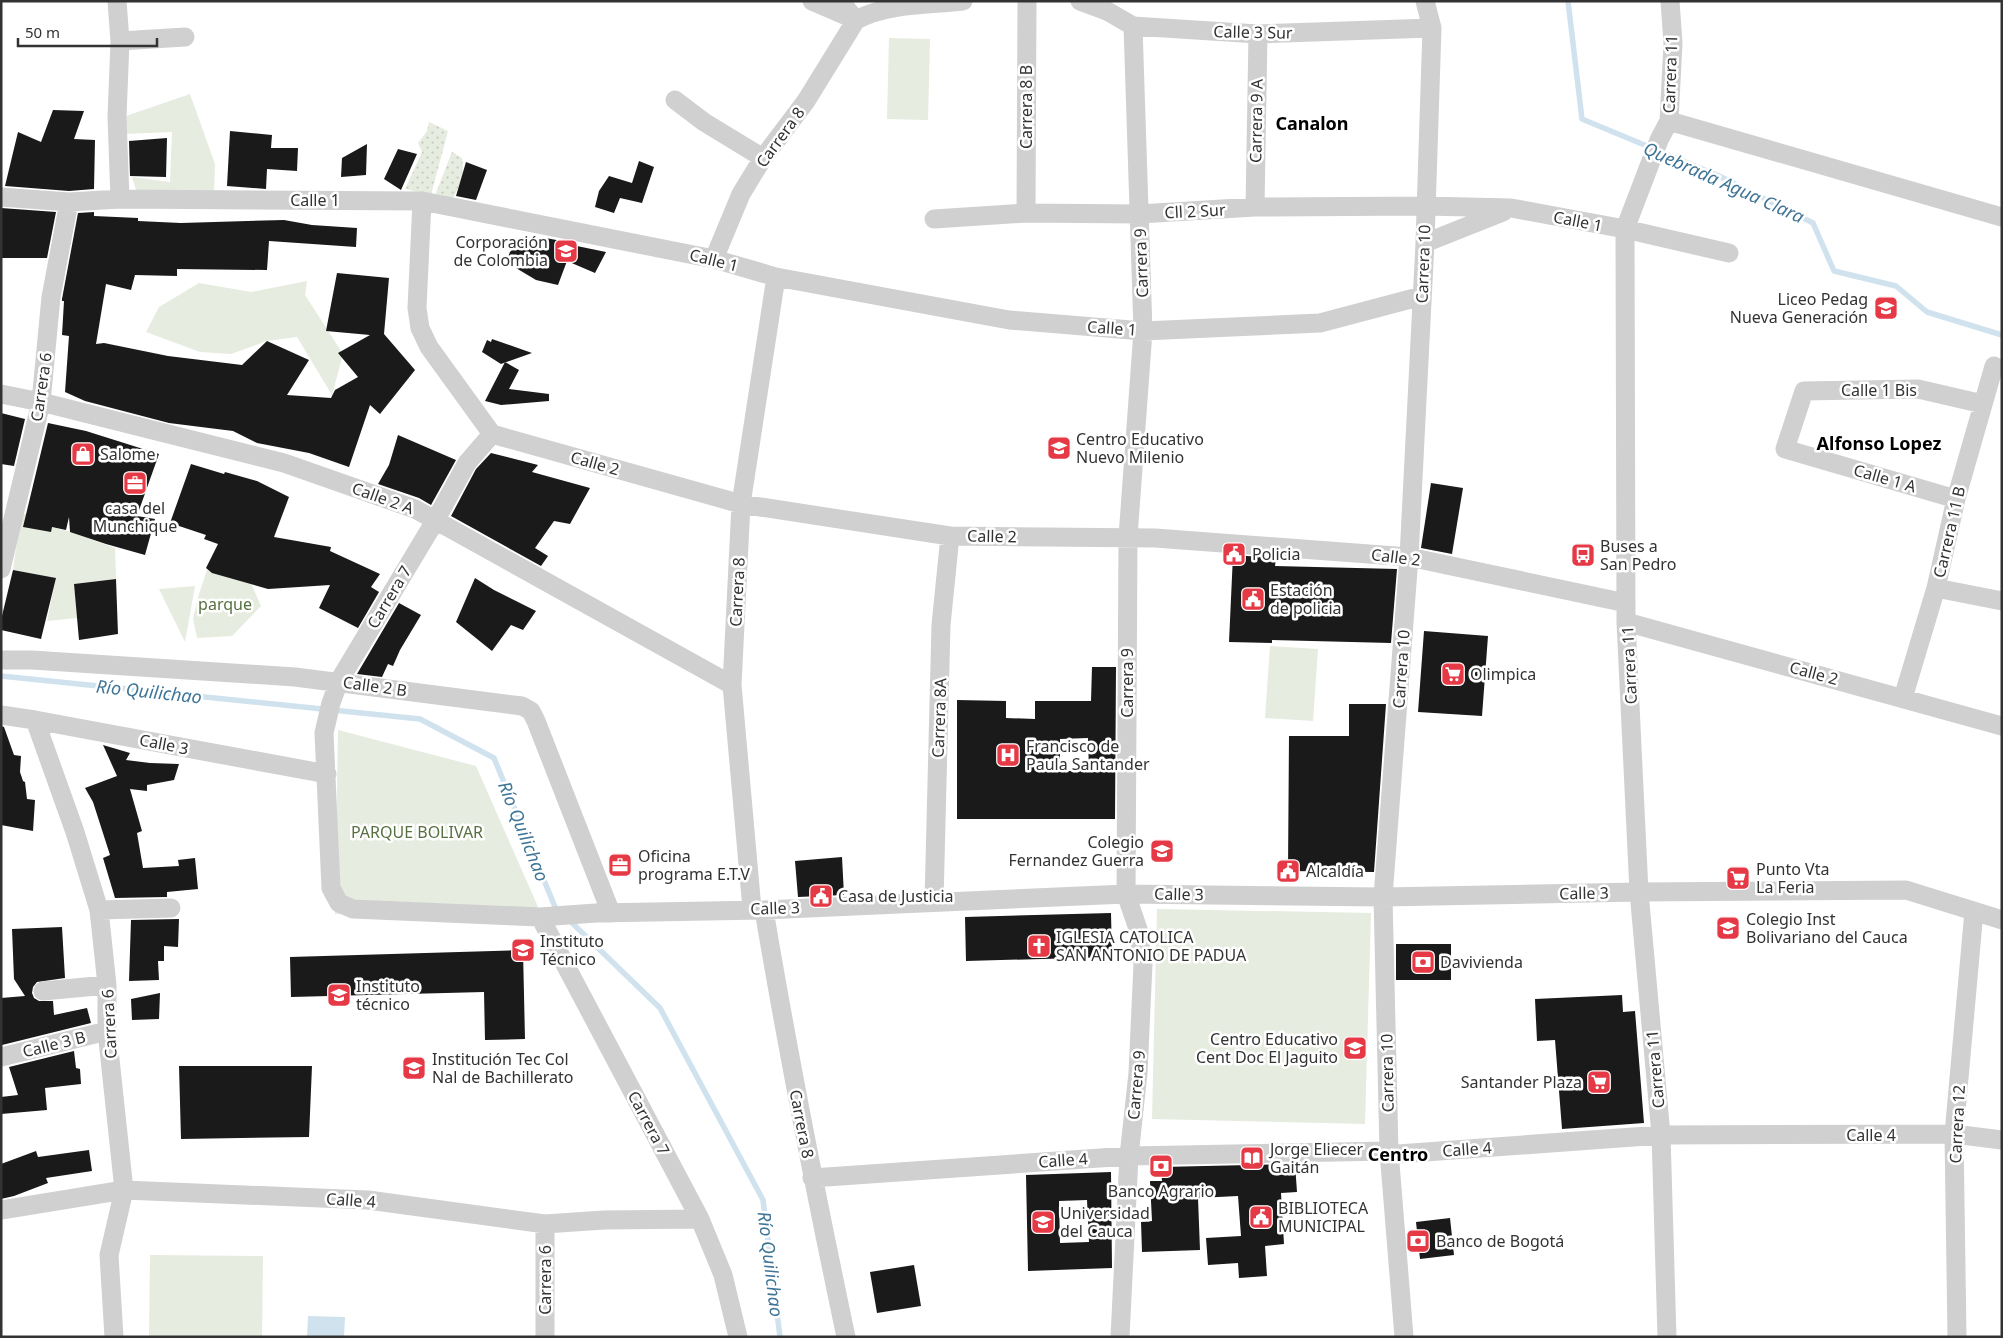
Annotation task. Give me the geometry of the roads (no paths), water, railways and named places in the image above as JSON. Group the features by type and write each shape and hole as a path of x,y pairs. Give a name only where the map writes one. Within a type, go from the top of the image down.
{"street":[{"path":"117,1 120,41 117,117 120,199"},
{"path":"812,1 856,20 870,13 888,9 963,1"},
{"path":"844,1 846,8 856,20"},
{"name":"Carrera 8 B","path":"1026,213 1027,1"},
{"name":"Calle 3 Sur","path":"1080,1 1107,11 1133,26 1258,34 1432,28"},
{"name":"Carrera 10","path":"1404,1337 1389,1151 1383,897 1410,557 1425,243 1432,28 1425,1"},
{"name":"Carrera 11","path":"1667,1337 1661,1135 1640,892 1626,622 1625,229 1659,140 1669,121 1673,43 1670,1"},
{"name":"Carrera 8","path":"714,259 741,194 763,158 806,101 856,20"},
{"name":"Carrera 9","path":"1120,1337 1129,1156 1138,1072 1143,964 1138,929 1126,894 1128,537 1143,331 1133,26"},
{"name":"Carrera 9 A","path":"1255,207 1258,34"},
{"path":"120,41 185,37"},
{"path":"675,100 704,122 763,158"},
{"path":"1669,121 2002,217"},
{"name":"Calle 1","path":"1,197 69,202 120,199 422,201 714,259 776,277 1009,320 1143,331 1320,323 1422,296"},
{"path":"422,201 416,308 420,328 429,346 492,434"},
{"name":"Carrera 6","path":"1,569 41,402 51,297 69,202"},
{"name":"Cll 2 Sur","path":"934,219 1026,213 1139,214 1255,207 1425,206"},
{"name":"Calle 1","path":"1425,206 1511,208 1625,229 1729,253"},
{"path":"1425,243 1511,208"},
{"name":"Carrera 8","path":"776,277 740,504 732,685 758,909 846,1337"},
{"name":"Carrera 11 B","path":"1903,698 1936,588 1956,498 1994,366"},
{"name":"Calle 1 Bis","path":"1785,449 1804,391 1918,389 1983,404"},
{"name":"Calle 2 A","path":"1,394 41,402 284,463 415,509 732,685"},
{"name":"Calle 2","path":"492,434 740,504 950,536 1155,538 1410,557 1626,604"},
{"name":"Carrera 7","path":"327,774 324,733 336,689 467,463 492,434"},
{"name":"Calle 1 A","path":"1785,449 1956,498"},
{"name":"Carrera 8A","path":"934,901 941,625 950,536"},
{"path":"1936,588 2002,601"},
{"name":"Calle 2","path":"1626,622 2002,726"},
{"name":"Calle 2 B","path":"1,660 32,660 295,677 336,689 522,706 531,712 536,722 604,913"},
{"name":"Calle 3","path":"1,715 327,774 331,888 339,903 353,909 546,916 1126,894 1383,897 1640,892 1906,890 2002,920"},
{"name":"Carrera 6","path":"35,720 75,832 98,910 108,985 107,1031 124,1190 109,1254 114,1337"},
{"path":"98,910 171,908"},
{"name":"Carrera 12","path":"1957,1337 1954,1134 1974,911"},
{"name":"Carrera 7","path":"546,916 700,1219 723,1275 738,1337"},
{"path":"44,991 108,985"},
{"name":"Calle 3 B","path":"1,1057 107,1031"},
{"name":"Calle 4","path":"812,1178 1129,1156 1389,1151 1398,1154 1661,1135 1954,1134 2002,1140"},
{"name":"Calle 4","path":"1,1210 124,1190 368,1200 545,1224 604,1220 700,1219"},
{"name":"Carrera 6","path":"545,1224 545,1337"}],"water":[{"path":"308,1316 345,1317 344,1337 307,1337"}],"waterway":[{"name":"Quebrada Agua Clara","path":"1568,1 1582,119 1719,176 1813,223 1834,271 1896,286 1927,312 2002,335"},
{"name":"Río Quilichao","path":"1,676 420,719 494,758 555,907 561,912"},
{"name":"Río Quilichao","path":"569,920 660,1008 763,1200 780,1337"}],"place":[{"name":"Corporación de Colombia","path":"566,251"},
{"name":"Liceo Pedag Nueva Generación","path":"1886,308"},
{"name":"Centro Educativo Nuevo Milenio","path":"1059,448"},
{"name":"Salome","path":"83,454"},
{"name":"casa del Munchique","path":"135,483"},
{"name":"Policia","path":"1234,554"},
{"name":"Buses a San Pedro","path":"1583,555"},
{"name":"Estación de policia","path":"1253,599"},
{"name":"Olimpica","path":"1453,674"},
{"name":"Francisco de Paula Santander","path":"1008,755"},
{"name":"Colegio Fernandez Guerra","path":"1162,851"},
{"name":"Oficina programa E.T.V","path":"620,865"},
{"name":"Alcaldía","path":"1288,871"},
{"name":"Punto Vta La Feria","path":"1738,878"},
{"name":"Casa de Justicia","path":"821,896"},
{"name":"Colegio Inst Bolivariano del Cauca","path":"1728,928"},
{"name":"IGLESIA CATOLICA SAN ANTONIO DE PADUA","path":"1039,946"},
{"name":"Instituto Técnico","path":"523,950"},
{"name":"Davivienda","path":"1423,962"},
{"name":"Instituto técnico","path":"339,995"},
{"name":"Centro Educativo Cent Doc El Jaguito","path":"1355,1048"},
{"name":"Institución Tec Col Nal de Bachillerato","path":"414,1068"},
{"name":"Santander Plaza","path":"1599,1082"},
{"name":"Jorge Eliecer Gaitán","path":"1252,1158"},
{"name":"Banco Agrario","path":"1161,1166"},
{"name":"BIBLIOTECA MUNICIPAL","path":"1261,1217"},
{"name":"Universidad del Cauca","path":"1043,1222"},
{"name":"Banco de Bogotá","path":"1418,1241"}],"district":[{"name":"Canalon","path":"1312,123"},
{"name":"Alfonso Lopez","path":"1879,443"},
{"name":"Centro","path":"1398,1154"}],"park label":[{"name":"parque","path":"225,604"},
{"name":"PARQUE BOLIVAR","path":"417,832"}]}
